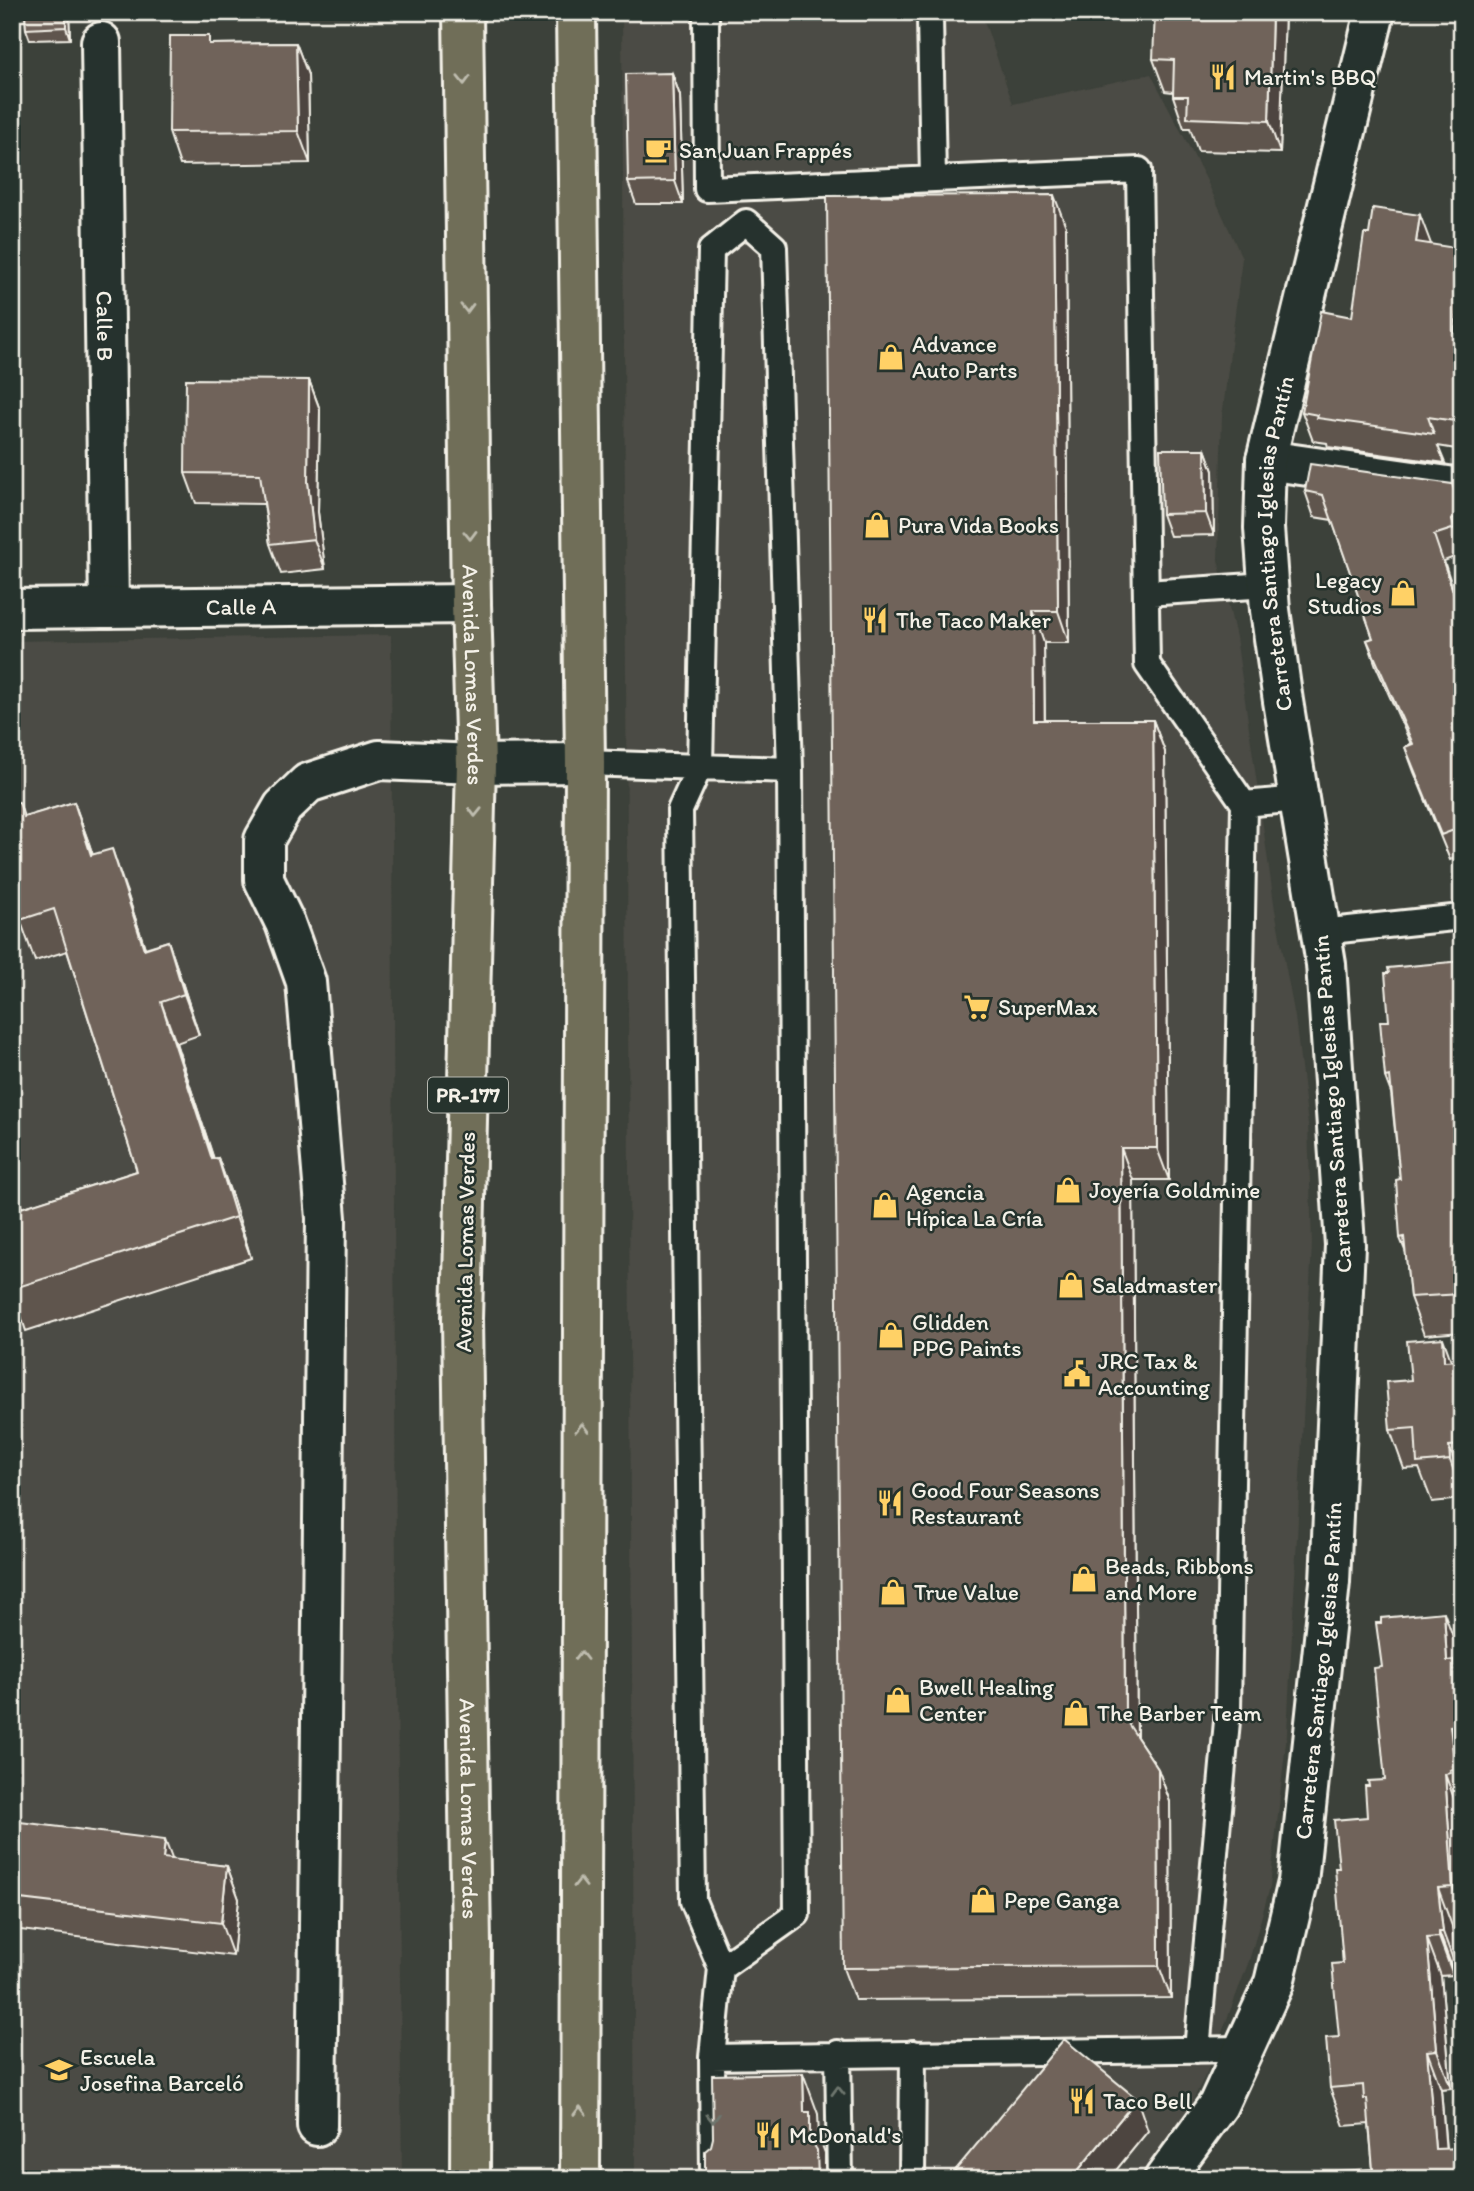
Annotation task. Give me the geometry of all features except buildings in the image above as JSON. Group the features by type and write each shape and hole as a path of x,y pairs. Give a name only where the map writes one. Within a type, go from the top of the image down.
{"main road":[{"name":"Avenida Lomas Verdes","path":"463,12 471,604 476,764 463,1319 471,1945 470,2179"},
{"path":"576,12 585,763 580,2179"}],"street":[{"name":"Carretera Santiago Iglesias Pantín","path":"1164,2179 1218,2105 1274,1983 1298,1882 1330,1582 1345,1245 1327,978 1283,701 1268,585 1264,528 1266,460 1375,12"},
{"name":"Calle B","path":"101,42 109,608"},
{"path":"1266,460 1462,488"},
{"name":"Calle A","path":"12,609 471,604"},
{"path":"317,2126 326,1219 306,982 285,923 264,880 264,840 283,807 308,783 379,760 476,764 585,763"}],"lane":[{"path":"706,12 707,190 1139,170 1147,664 1244,804 1228,1710 1197,2050"},
{"path":"930,17 933,179"},
{"path":"721,1968 797,1914 790,770 774,247 746,222 744,188"},
{"path":"713,2179 712,2056 721,1968 693,1901 680,810 700,766 711,250 746,222"},
{"path":"1146,593 1268,585"},
{"path":"585,763 790,770"},
{"path":"1244,804 1299,799"},
{"path":"1321,932 1462,917"},
{"path":"712,2056 1244,2049"},
{"path":"838,2053 840,2179"},
{"path":"912,2179 914,2053"}],"shaded area":[{"path":"622,12 981,12 1013,104 1151,74 1206,179 1242,258 1222,417 1218,560 1236,637 1275,910 1295,1017 1308,1125 1312,1244 1287,1733 1270,1887 1249,1961 1207,2072 1185,2116 1138,2179 635,2179"},
{"path":"391,635 402,2179 12,2179 12,641"}],"place":[{"name":"Martin's BBQ","path":"1223,77"},
{"name":"San Juan Frappés","path":"658,150"},
{"name":"Advance Auto Parts","path":"891,357"},
{"name":"Pura Vida Books","path":"877,525"},
{"name":"Legacy Studios","path":"1403,593"},
{"name":"The Taco Maker","path":"875,620"},
{"name":"SuperMax","path":"977,1007"},
{"name":"Joyería Goldmine","path":"1068,1190"},
{"name":"Agencia Hípica La Cría","path":"885,1205"},
{"name":"Saladmaster","path":"1071,1285"},
{"name":"Glidden PPG Paints","path":"891,1335"},
{"name":"JRC Tax & Accounting","path":"1077,1374"},
{"name":"Good Four Seasons Restaurant","path":"890,1503"},
{"name":"Beads, Ribbons and More","path":"1084,1579"},
{"name":"True Value","path":"893,1592"},
{"name":"Bwell Healing Center","path":"898,1700"},
{"name":"The Barber Team","path":"1076,1713"},
{"name":"Pepe Ganga","path":"983,1900"},
{"name":"Escuela Josefina Barceló","path":"59,2070"},
{"name":"Taco Bell","path":"1082,2101"},
{"name":"McDonald's","path":"768,2135"}]}
